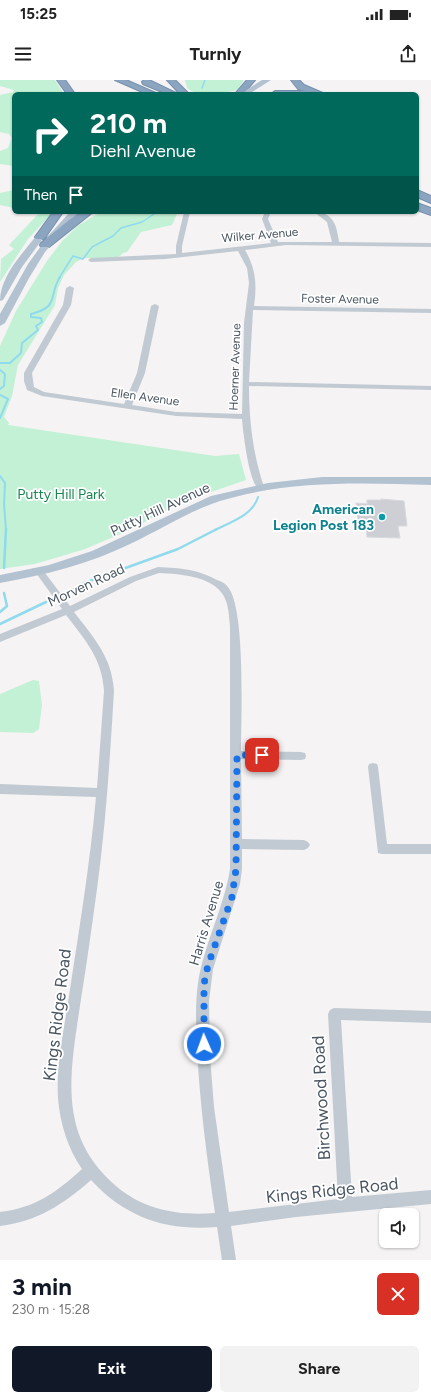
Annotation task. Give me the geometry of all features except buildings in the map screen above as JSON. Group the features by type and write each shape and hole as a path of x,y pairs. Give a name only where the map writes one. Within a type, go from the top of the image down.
{"highway":[{"path":"61,80 70,92"},
{"path":"119,80 149,92"},
{"path":"140,80 169,92"},
{"path":"171,80 182,92"},
{"path":"241,92 251,80"},
{"path":"295,80 301,87 315,92"},
{"path":"419,195 431,201"},
{"path":"419,208 431,212"},
{"path":"43,241 57,214"},
{"path":"43,241 85,214"}],"main road":[{"path":"248,92 270,82"},
{"path":"258,92 270,82"},
{"path":"0,322 43,241 63,214"},
{"path":"0,298 18,266 73,214"},
{"name":"Putty Hill Avenue","path":"0,579 39,571 104,552 202,504 260,487 318,480 431,481"}],"street":[{"path":"179,255 179,246 187,214"},
{"path":"267,214 265,219 275,244"},
{"path":"322,214 326,216 331,222 336,244"},
{"name":"Wilker Avenue","path":"91,260 179,255 275,244 431,245"},
{"name":"Hoerner Avenue","path":"241,249 251,270 253,279 249,308 245,417 248,452 260,487"},
{"name":"Ellen Avenue","path":"70,288 67,305 28,373 28,385 30,388 42,394 127,407 188,415 245,417"},
{"path":"127,407 141,373 155,306"},
{"name":"Foster Avenue","path":"249,308 431,311"},
{"path":"246,384 431,388"},
{"name":"Kings Ridge Road","path":"39,571 100,654 108,676 102,793 96,852 65,1068 66,1111 70,1131 91,1171 124,1200 146,1213 191,1221 223,1219 345,1204 431,1197"},
{"name":"Morven Road","path":"0,638 67,611 152,571 186,571"},
{"name":"Harris Avenue","path":"186,571 202,576 224,588 231,601 235,626 237,755 236,869 232,897 208,965 204,984 203,1029 206,1105 229,1260"},
{"path":"237,755 301,756"},
{"path":"373,766 382,849 431,849"},
{"path":"0,789 102,793"},
{"path":"237,844 304,845"},
{"name":"Birchwood Road","path":"345,1204 334,1014 431,1017"},
{"path":"0,1219 12,1218 36,1211 65,1194 91,1171"}],"green space":[{"path":"0,80 55,80 63,92 13,92 14,90 0,86"},
{"path":"185,80 244,80 237,90 227,92 195,92 187,88"},
{"path":"12,92 12,138 9,134 0,132 0,95"},
{"path":"12,138 12,166 0,164 0,151 8,148"},
{"path":"12,190 12,208 0,205 0,193"},
{"path":"38,214 51,214 28,239 0,282 1,259 14,249 9,245"},
{"name":"Putty Hill Park","path":"98,214 177,214 172,225 141,232 127,252 120,256 114,258 84,258 76,262 64,275 58,288 55,305 18,365 12,396 4,417 9,423 8,425 215,456 239,454 246,480 182,502 130,530 85,549 35,564 0,569 0,346 16,311 47,261 63,240 79,225"},
{"path":"33,680 39,681 42,705 39,729 33,733 0,732 0,694"}],"waterway":[{"path":"202,88 205,80"},
{"path":"59,278 73,256 83,259 92,247 113,236 121,228 142,222 154,214"},
{"path":"0,363 10,363 21,353 22,343 38,330 36,326 42,322 41,318 31,317 31,314 46,308 50,304 56,284 60,277"},
{"path":"0,370 5,374 4,386 0,389"},
{"path":"0,395 8,399 0,418"},
{"path":"0,476 5,483 4,504 6,530"},
{"path":"216,530 241,517 251,509 258,497"},
{"path":"4,568 6,530"},
{"path":"68,593 84,583 178,549 216,530"},
{"path":"0,612 7,606 4,593"},
{"path":"0,624 46,602"}],"place":[{"name":"American Legion Post 183","path":"382,517"}],"route":[{"path":"204,1044 204,984 208,965 232,897 235,884 237,857 237,755 262,755"}]}
